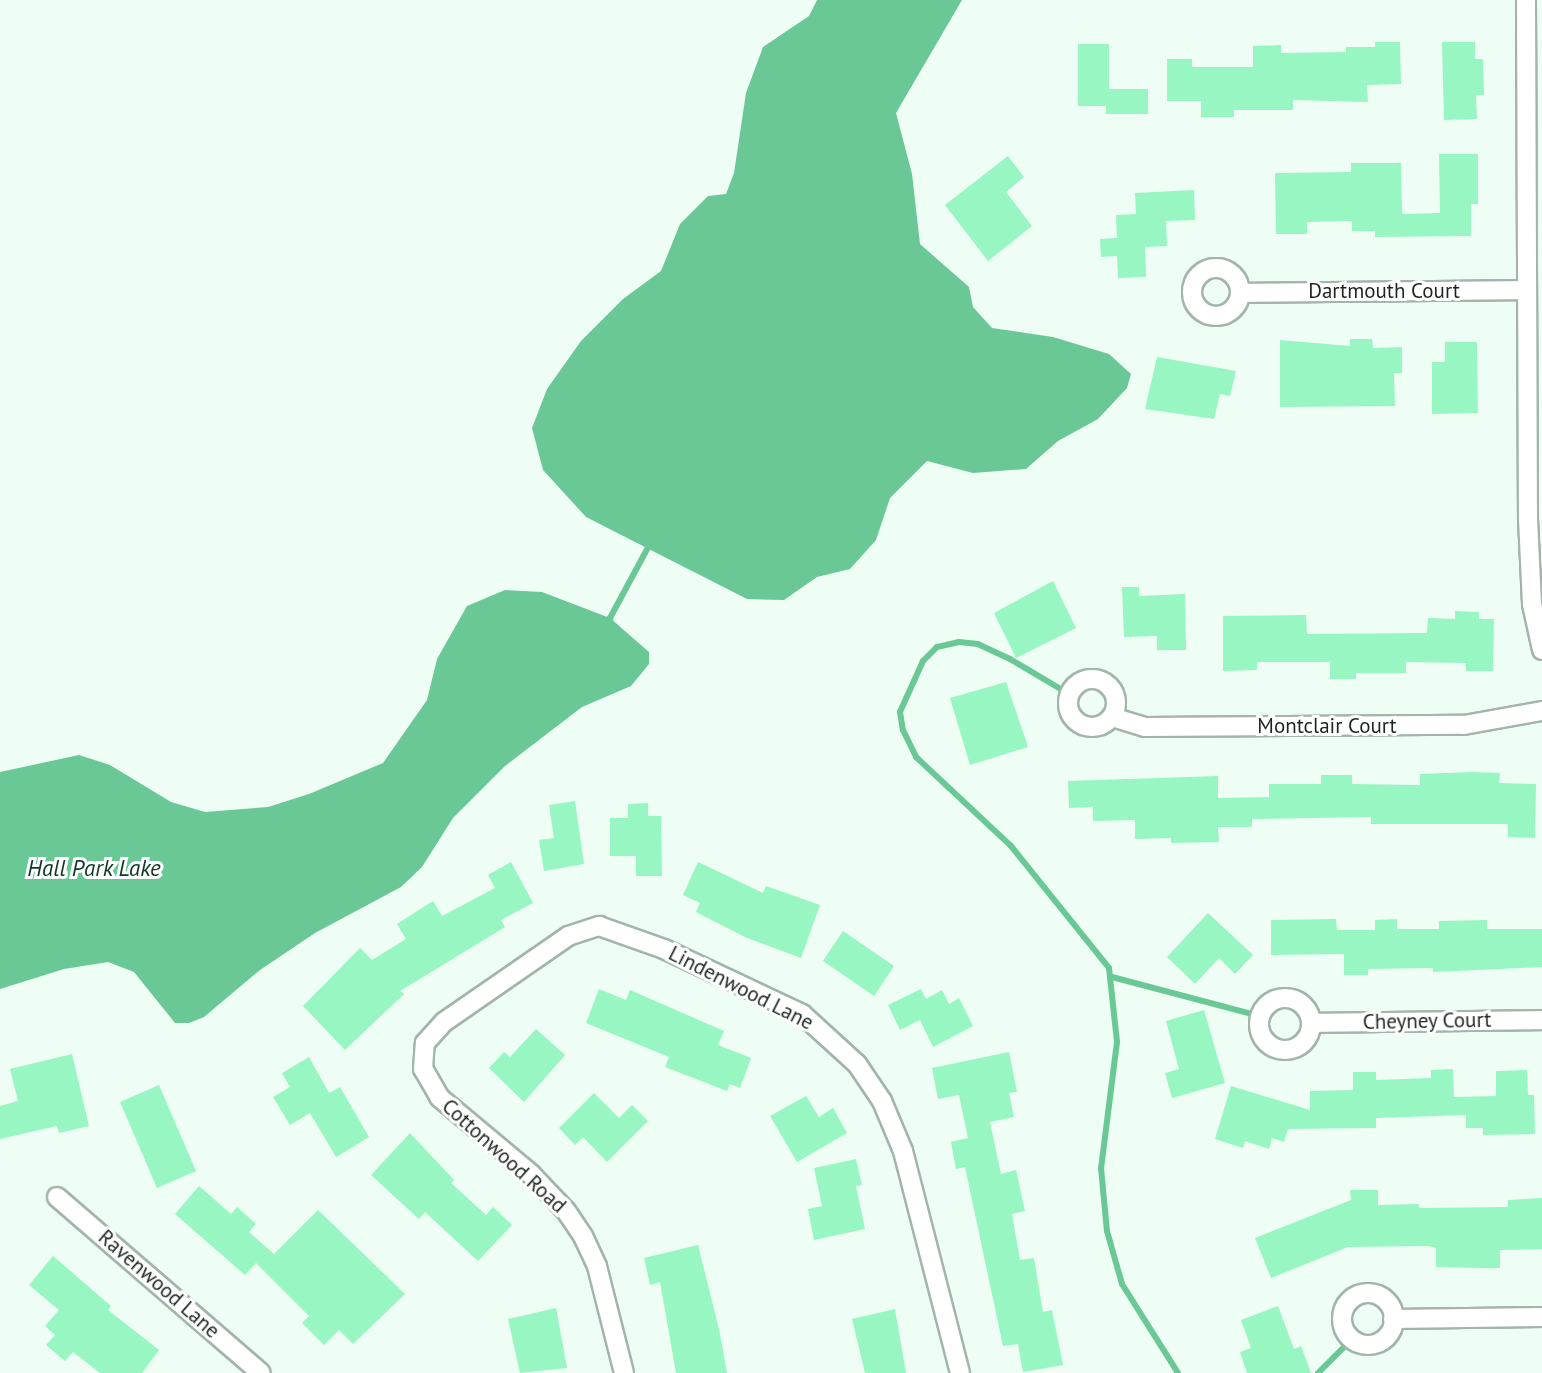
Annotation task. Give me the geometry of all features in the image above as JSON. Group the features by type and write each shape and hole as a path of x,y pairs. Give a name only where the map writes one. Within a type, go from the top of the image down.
{"street":[{"path":"1527,0 1529,557 1542,650"},
{"name":"Dartmouth Court","path":"1240,293 1527,290"},
{"name":"Montclair Court","path":"1112,718 1145,727 1464,725 1542,711"},
{"name":"Lindenwood Lane","path":"545,951 587,927 611,927 780,1003 841,1045 872,1082 892,1121 960,1373"},
{"name":"Cottonwood Road","path":"545,951 431,1034 423,1069 440,1098 531,1174 566,1211 583,1236 597,1266 624,1373"},
{"name":"Cheyney Court","path":"1312,1023 1542,1020"},
{"name":"Ravenwood Lane","path":"57,1197 261,1373"},
{"path":"1393,1319 1542,1317"}],"water":[{"path":"817,0 962,0 896,113 912,174 920,244 969,287 973,307 992,328 1053,337 1109,354 1131,374 1127,388 1098,419 1058,441 1026,469 973,473 927,461 890,498 876,540 850,569 817,577 784,600 747,599 586,517 543,470 532,428 547,389 581,341 623,299 661,271 680,224 708,196 726,194 734,173 746,93 763,47 809,16"},
{"name":"Hall Park Lake","path":"505,590 542,592 610,618 649,652 649,664 631,686 582,707 505,766 453,818 422,867 401,887 315,933 260,970 204,1017 189,1023 175,1023 134,972 108,962 64,969 0,989 0,772 79,755 110,765 171,802 205,812 268,807 309,794 383,763 427,700 437,659 467,606"}],"building":[{"path":"1375,42 1400,42 1401,84 1367,85 1368,102 1293,100 1293,110 1234,110 1234,117 1201,117 1201,101 1167,101 1167,59 1192,59 1192,67 1253,67 1253,46 1281,45 1281,53 1346,52 1346,47 1375,47"},
{"path":"1442,42 1475,42 1475,59 1483,59 1484,95 1476,95 1477,119 1444,120"},
{"path":"1078,44 1109,44 1109,89 1148,89 1148,114 1106,114 1106,106 1078,106"},
{"path":"1439,154 1478,154 1478,204 1471,204 1471,236 1375,237 1375,231 1352,231 1352,221 1307,222 1307,234 1276,234 1275,173 1351,172 1351,163 1401,163 1402,214 1440,213"},
{"path":"1008,156 1024,177 1006,192 1032,226 988,261 945,205"},
{"path":"1194,190 1195,220 1166,221 1167,246 1145,247 1146,277 1118,278 1117,256 1101,257 1100,239 1117,238 1116,215 1136,214 1135,193"},
{"path":"1350,339 1372,339 1373,348 1402,347 1402,373 1394,373 1395,406 1280,407 1280,340 1350,346"},
{"path":"1445,342 1477,342 1478,413 1432,414 1432,362 1445,362"},
{"path":"1157,357 1236,371 1230,396 1220,394 1214,419 1145,409"},
{"path":"1053,581 1076,628 1016,658 994,613"},
{"path":"1122,587 1139,587 1139,596 1185,594 1186,650 1157,650 1157,636 1124,637"},
{"path":"1455,611 1479,612 1479,619 1494,619 1493,671 1466,671 1466,663 1406,662 1406,673 1356,673 1356,679 1330,679 1330,662 1257,662 1257,670 1223,671 1223,616 1306,615 1307,634 1427,633 1428,618 1455,619"},
{"path":"1006,682 1028,747 970,765 950,698"},
{"path":"1500,773 1499,783 1536,784 1535,838 1508,837 1508,824 1371,824 1371,817 1252,819 1252,827 1218,827 1219,842 1171,843 1171,838 1135,839 1135,820 1093,821 1093,807 1069,808 1068,781 1218,776 1218,798 1269,797 1269,784 1321,784 1321,775 1352,775 1352,784 1420,785 1420,774"},
{"path":"575,801 584,864 544,871 539,840 554,838 549,805"},
{"path":"648,803 648,816 661,816 662,876 636,876 636,856 610,856 610,818 628,818 628,804"},
{"path":"511,862 533,903 501,920 505,927 400,991 404,994 345,1050 303,1006 360,948 372,960 406,939 397,924 433,901 442,916 495,888 488,875"},
{"path":"698,862 763,893 766,886 820,905 801,958 747,938 696,912 700,903 683,895"},
{"path":"1208,913 1253,955 1235,974 1219,958 1195,984 1167,957"},
{"path":"1336,919 1337,930 1375,930 1375,920 1397,919 1397,929 1439,929 1439,921 1487,920 1487,929 1542,929 1542,967 1433,972 1433,968 1368,969 1368,975 1344,975 1344,954 1271,955 1271,920"},
{"path":"843,931 894,966 874,996 823,961"},
{"path":"599,989 626,1000 630,990 724,1031 718,1045 751,1058 740,1088 730,1084 727,1091 665,1067 669,1057 586,1023"},
{"path":"921,989 926,999 942,990 949,1004 959,998 973,1026 933,1047 920,1020 900,1030 888,1005"},
{"path":"1204,1010 1225,1083 1172,1098 1165,1073 1179,1069 1166,1021"},
{"path":"536,1029 565,1055 524,1102 489,1068 504,1052 510,1057"},
{"path":"1009,1052 1017,1092 1009,1093 1014,1117 990,1122 1001,1174 1016,1170 1025,1211 1012,1214 1020,1260 1034,1258 1043,1312 1052,1310 1063,1365 1023,1372 1018,1344 1003,1346 965,1167 956,1169 951,1142 968,1138 959,1095 938,1099 932,1068"},
{"path":"72,1054 89,1126 59,1133 57,1126 0,1139 0,1106 18,1101 10,1069"},
{"path":"309,1057 329,1093 340,1087 369,1137 336,1157 310,1113 290,1125 273,1097 290,1087 282,1073"},
{"path":"1453,1069 1454,1097 1496,1096 1496,1071 1527,1070 1528,1095 1534,1095 1535,1134 1483,1135 1483,1128 1466,1128 1466,1115 1376,1118 1376,1128 1288,1129 1284,1142 1272,1138 1269,1149 1245,1141 1243,1148 1215,1139 1231,1086 1310,1110 1310,1091 1353,1090 1353,1072 1376,1072 1376,1080 1431,1078 1431,1070"},
{"path":"159,1085 196,1171 157,1188 120,1102"},
{"path":"594,1093 619,1118 632,1105 648,1121 607,1162 583,1137 575,1145 559,1128"},
{"path":"806,1096 819,1117 833,1108 847,1133 797,1162 770,1116"},
{"path":"410,1133 454,1180 451,1183 486,1215 493,1207 512,1225 478,1261 425,1212 419,1219 371,1175"},
{"path":"856,1159 862,1185 856,1186 865,1229 814,1240 808,1209 822,1206 814,1168"},
{"path":"199,1186 231,1214 237,1207 256,1224 249,1232 274,1254 318,1210 405,1294 353,1344 339,1330 324,1345 302,1323 309,1316 256,1263 245,1275 175,1214"},
{"path":"1350,1190 1378,1190 1378,1205 1419,1204 1419,1208 1508,1207 1508,1200 1542,1198 1542,1249 1500,1250 1500,1268 1476,1268 1436,1267 1436,1248 1428,1246 1348,1247 1271,1278 1255,1238 1351,1200"},
{"path":"698,1245 727,1373 676,1373 660,1282 650,1285 644,1258"},
{"path":"53,1256 111,1306 108,1310 159,1350 142,1373 100,1373 73,1352 65,1361 46,1345 55,1335 45,1326 59,1310 29,1285"},
{"path":"1278,1306 1294,1349 1301,1346 1311,1373 1247,1373 1240,1352 1251,1348 1241,1320"},
{"path":"556,1308 567,1368 520,1373 508,1319"},
{"path":"895,1309 906,1373 865,1373 852,1319"}],"waterway":[{"path":"611,625 610,618 651,542"},
{"path":"1069,694 1010,659 978,644 959,642 937,647 923,661 900,712 903,730 916,757 1011,846 1109,968 1117,1042 1101,1168 1107,1231 1122,1284 1178,1373"},
{"path":"1112,977 1260,1016"},
{"path":"1318,1373 1352,1339"}]}
